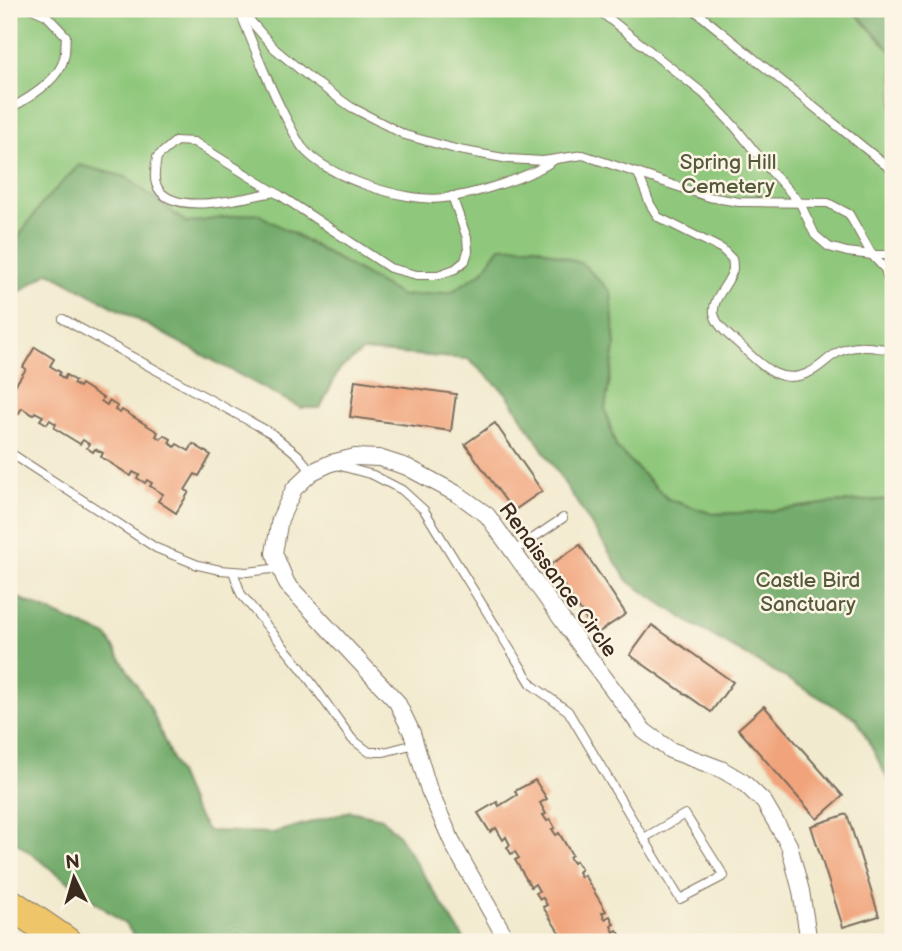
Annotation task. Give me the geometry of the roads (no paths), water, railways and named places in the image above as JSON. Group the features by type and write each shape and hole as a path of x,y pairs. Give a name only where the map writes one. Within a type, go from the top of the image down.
{"highway":[{"path":"9,903 66,942"}],"street":[{"name":"Renaissance Circle","path":"508,942 454,846 429,790 412,733 397,702 287,584 274,553 280,519 294,489 312,472 331,463 355,457 379,458 407,467 459,495 487,515 644,731 670,750 722,769 743,782 764,802 789,845 801,891 807,942"}],"lane":[{"path":"9,109 50,82 64,61 66,36 46,15 32,9"},
{"path":"240,9 275,49 310,78 351,107 405,135 459,150 509,159 543,161 583,155 709,197 739,202 828,203 849,214 872,255 885,269 893,297"},
{"path":"240,9 273,94 303,148 323,165 357,182 404,196 442,198 485,189 542,169 555,159"},
{"path":"597,9 704,94 800,203 815,235 829,247 847,252 893,255"},
{"path":"693,9 893,170"},
{"path":"275,192 211,204 173,200 162,194 156,184 157,157 176,141 194,142 275,192 390,268 417,275 438,275 455,269 465,261 468,251 467,238 452,196"},
{"path":"638,173 658,218 722,249 733,259 733,271 719,297 714,314 720,325 757,361 778,376 795,377 810,372 841,351 860,346 893,349"},
{"path":"893,313 889,333 893,341"},
{"path":"63,319 271,433 298,455 312,472"},
{"path":"10,456 156,548 198,565 220,570 247,572 280,568"},
{"path":"331,463 373,475 402,490 424,510 532,685 568,711 680,899 724,876 685,814 644,838"},
{"path":"514,551 563,518"},
{"path":"233,571 240,594 301,668 352,739 369,752 384,752 415,744"}],"park label":[{"name":"Spring Hill Cemetery","path":"728,174"},
{"name":"Castle Bird Sanctuary","path":"808,592"}]}
